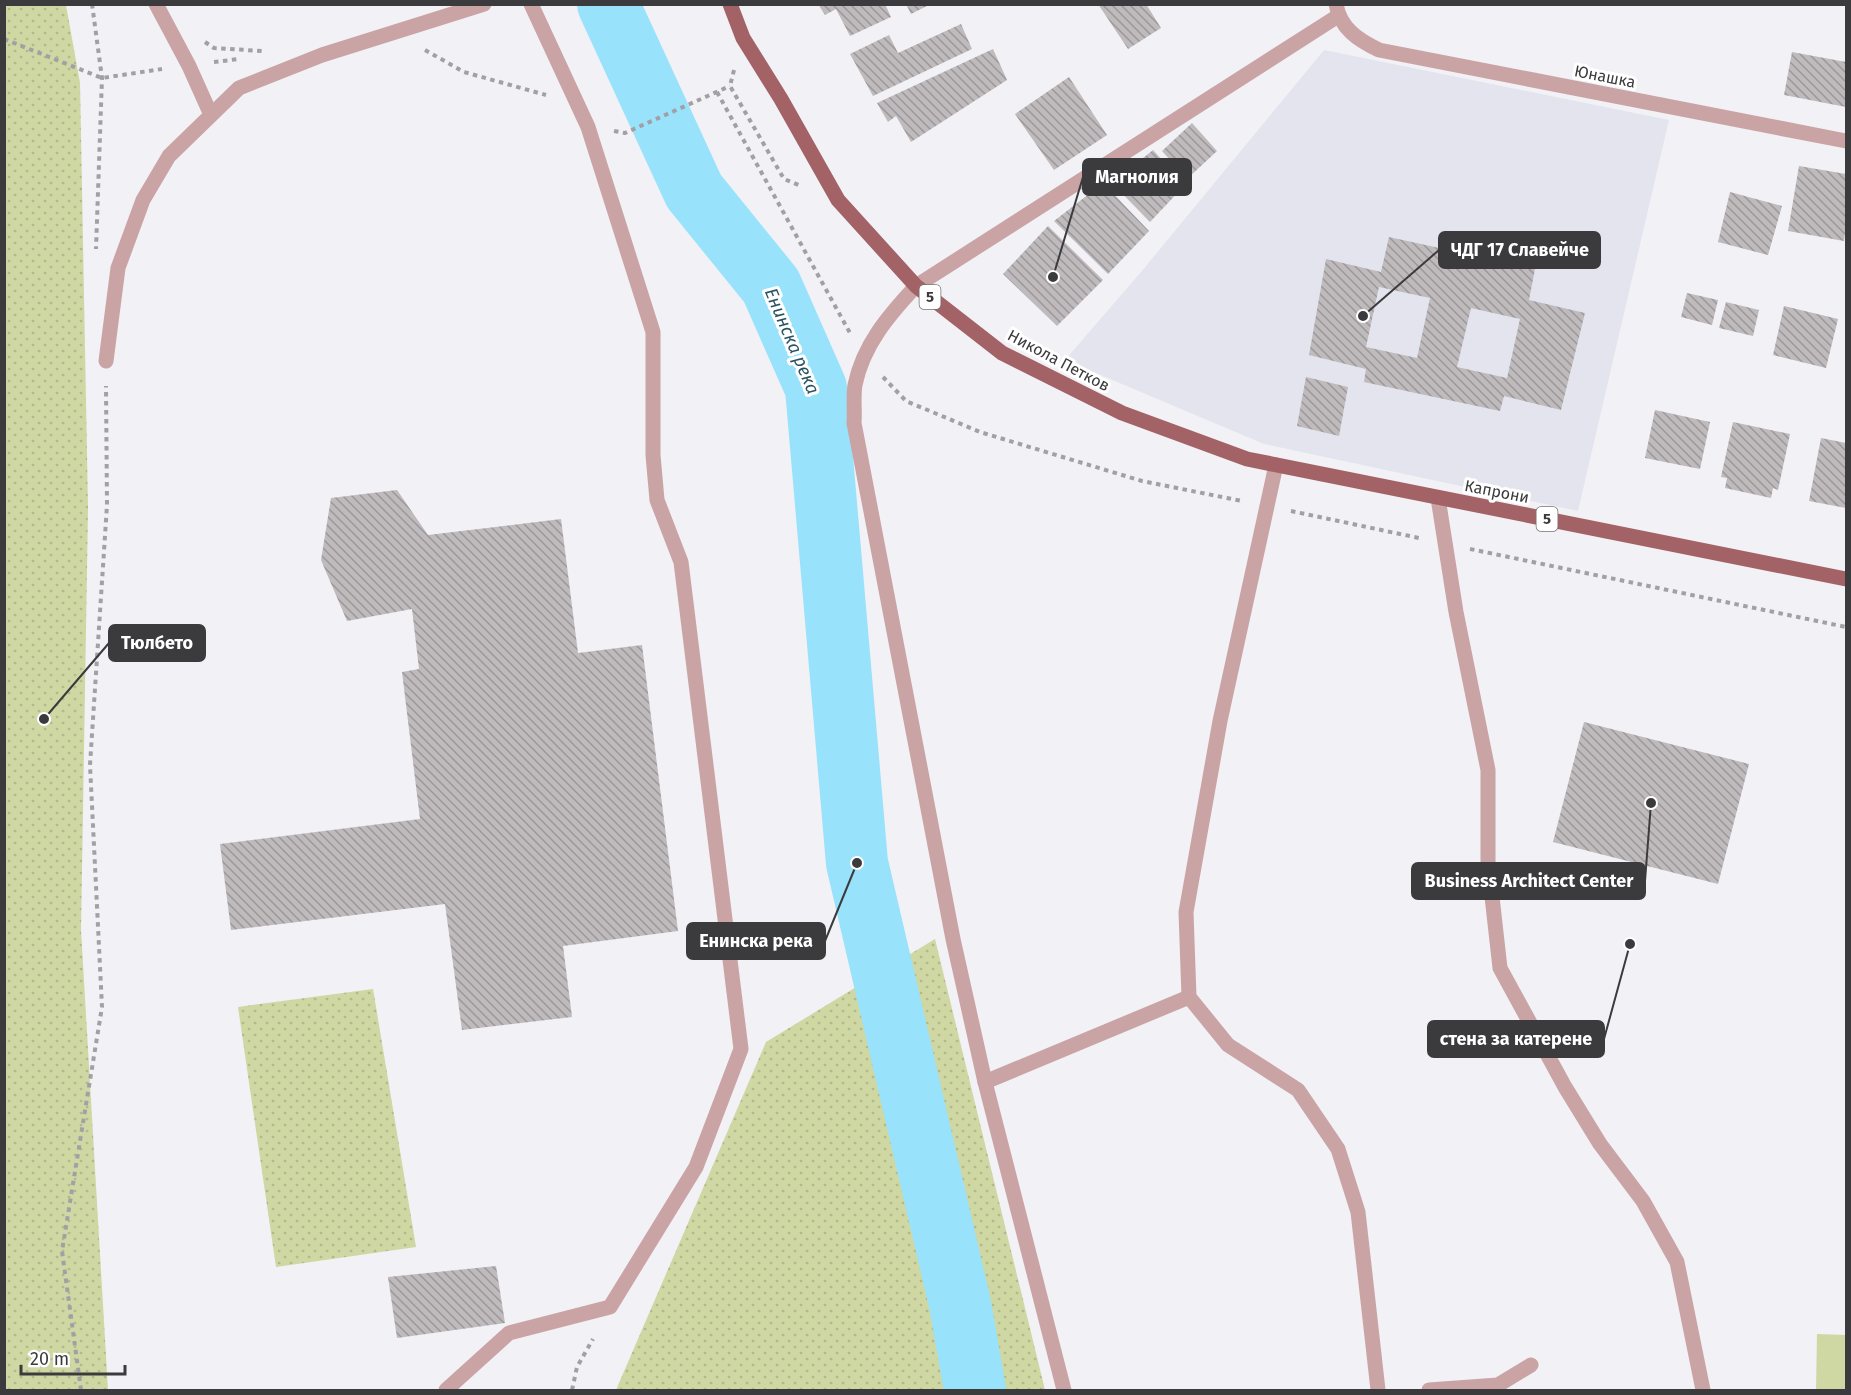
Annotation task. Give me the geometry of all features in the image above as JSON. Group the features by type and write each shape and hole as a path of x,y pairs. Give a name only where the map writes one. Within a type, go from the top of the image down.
{"main road":[{"name":"Никола Петков","path":"730,4 743,38 781,99 838,200 916,286 1002,353 1122,413 1247,459"},
{"name":"Капрони","path":"1247,459 1846,579"}],"street":[{"path":"156,4 189,66 211,115"},
{"path":"106,361 118,268 143,200 169,156 239,88 322,55 484,4"},
{"path":"446,1390 509,1333 610,1307 696,1167 741,1049 681,562 657,500 653,455 653,332 588,127 531,4"},
{"path":"1064,1390 985,1082 953,939 854,423 855,386 863,357 889,314 916,286 1337,10"},
{"name":"Юнашка","path":"1337,10 1358,39 1379,50 1846,141"},
{"path":"1276,465 1220,721 1186,912 1189,997 1228,1045 1298,1090 1338,1149 1358,1212 1377,1390"},
{"path":"1438,498 1456,612 1488,770 1488,861 1500,968 1599,1144 1643,1201 1677,1262 1703,1390"},
{"path":"985,1082 1189,997"},
{"path":"1429,1390 1498,1385 1531,1365"}],"path":[{"path":"92,4 102,78 96,257"},
{"path":"395,32 464,72 548,95"},
{"path":"197,37 214,48 266,53 255,57"},
{"path":"4,39 102,78 244,58"},
{"path":"588,127 625,133 730,86 784,179 838,200"},
{"path":"81,1390 62,1251 102,1007 90,765 107,505 106,361"},
{"path":"572,1390 577,1367 610,1307"}],"shaded area":[{"path":"1324,50 1669,120 1578,511 1264,444 1065,360 1141,272"}],"green space":[{"path":"4,5 66,5 80,83 88,508 81,930 108,1390 5,1390"},
{"path":"935,939 1045,1390 616,1390 766,1042"},
{"path":"373,989 416,1247 276,1267 238,1007"},
{"path":"1817,1334 1846,1335 1846,1390 1816,1390"}],"building":[{"path":"818,4 885,4 891,17 850,36 836,9 825,15"},
{"path":"906,4 931,4 911,14"},
{"path":"1098,4 1146,4 1161,28 1128,49"},
{"path":"961,24 972,49 873,96 850,54 889,35 898,53"},
{"path":"993,49 1007,80 911,142 896,116 888,122 877,103"},
{"path":"1792,52 1846,62 1846,107 1784,95"},
{"path":"1069,77 1107,135 1054,170 1015,114"},
{"path":"1192,123 1217,151 1187,179 1162,151"},
{"path":"1153,150 1185,185 1150,222 1112,183"},
{"path":"1799,166 1846,174 1844,241 1788,231"},
{"path":"1103,183 1149,231 1108,274 1054,221"},
{"path":"1730,192 1782,206 1768,255 1718,242"},
{"path":"1048,226 1103,280 1057,326 1003,274"},
{"path":"1389,237 1535,269 1529,300 1585,313 1561,410 1504,396 1500,411 1364,382 1366,369 1309,355 1326,259 1381,272","holes":["1379,287 1430,298 1417,358 1366,347","1471,308 1520,319 1507,378 1457,367"]},
{"path":"1687,293 1718,300 1712,325 1681,317"},
{"path":"1726,302 1759,310 1753,336 1719,328"},
{"path":"1784,306 1838,319 1826,368 1773,355"},
{"path":"1306,377 1348,387 1339,436 1297,426"},
{"path":"1655,410 1710,422 1700,469 1645,458"},
{"path":"1733,422 1790,434 1778,490 1773,488 1771,498 1725,488 1727,478 1721,477"},
{"path":"1821,438 1846,443 1846,508 1809,501"},
{"path":"397,490 428,535 561,519 578,653 642,645 678,931 563,946 572,1017 462,1030 445,904 231,930 220,844 420,819 402,672 419,669 412,609 347,621 321,560 331,498"},
{"path":"1584,722 1749,764 1718,884 1553,842"},
{"path":"496,1266 505,1323 397,1338 388,1277"}],"waterway":[{"name":"Енинска река","path":"608,4 694,191 771,286 816,388 857,863 960,1304 975,1390"}],"place":[{"name":"Магнолия","path":"1053,277"},
{"name":"ЧДГ 17 Славейче","path":"1363,316"},
{"name":"Тюлбето","path":"44,719"},
{"name":"Business Architect Center","path":"1651,803"},
{"name":"Енинска река","path":"857,863"},
{"name":"стена за катерене","path":"1630,944"}]}
